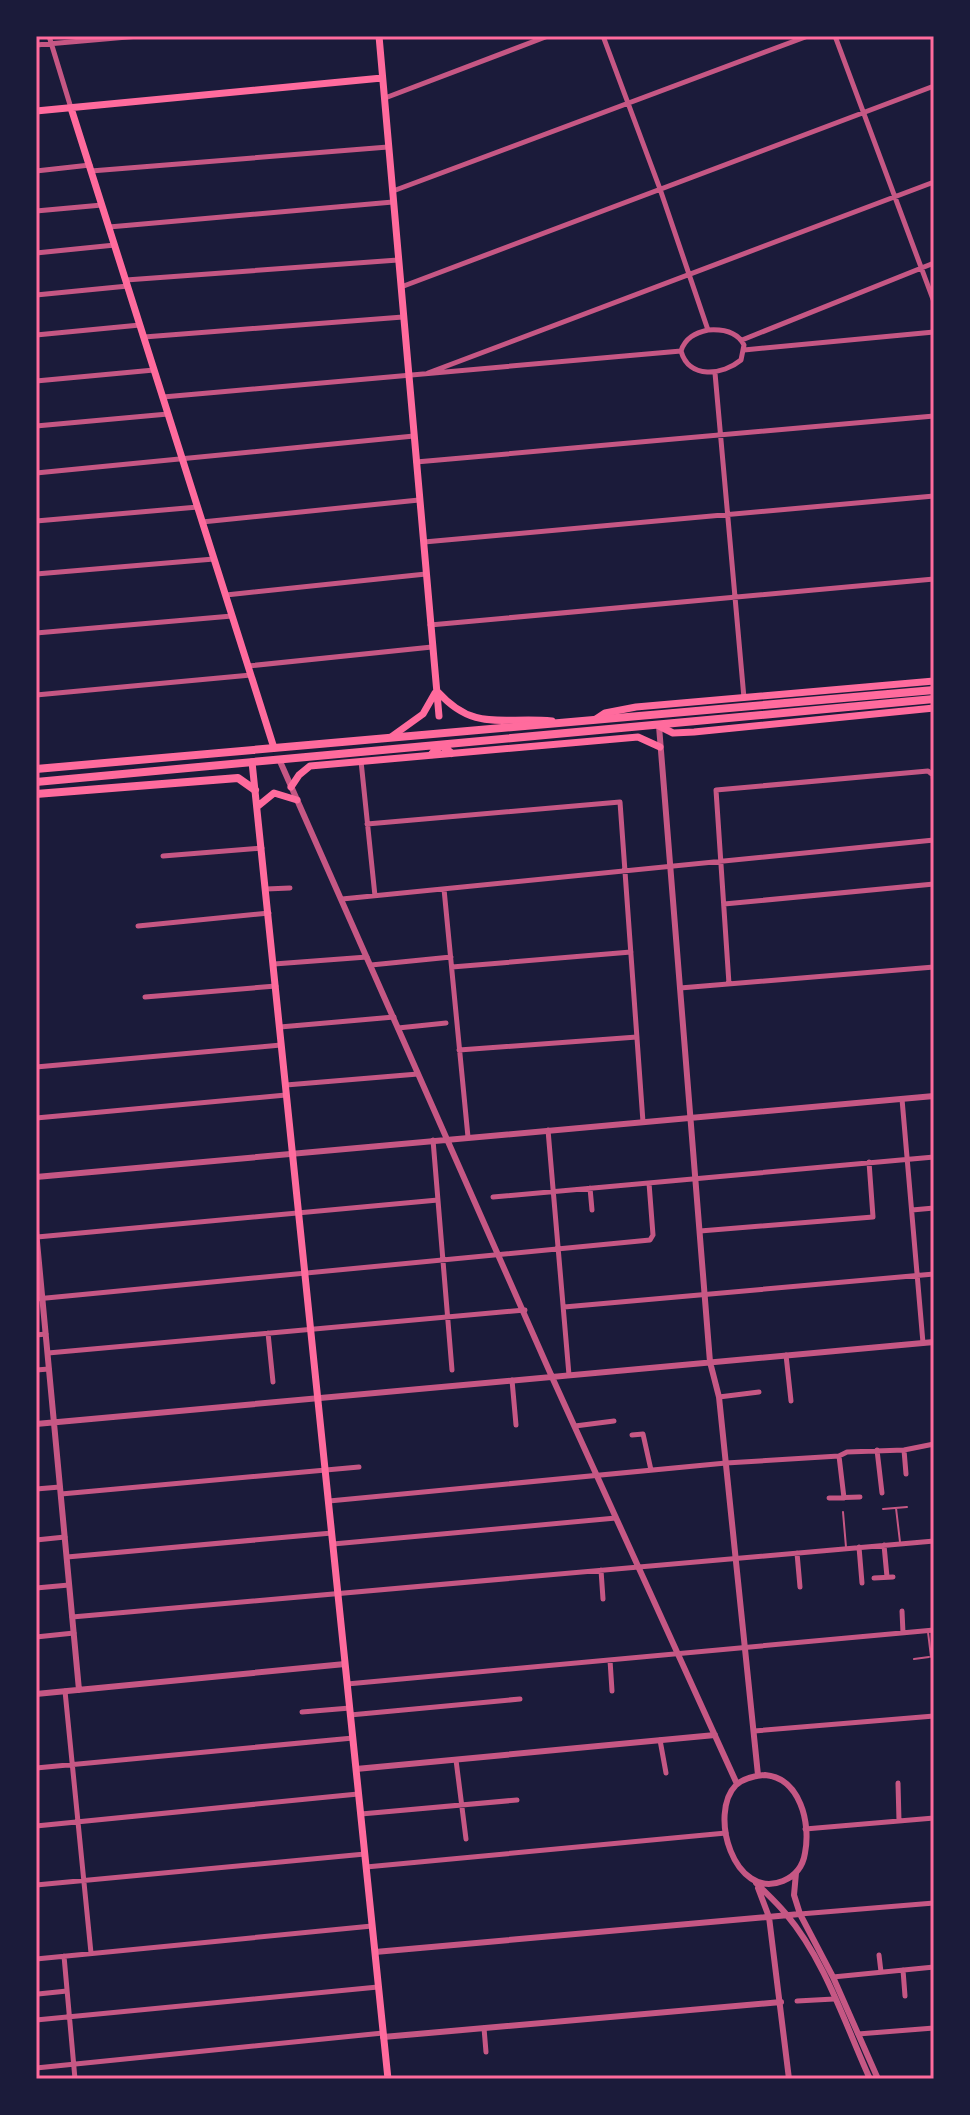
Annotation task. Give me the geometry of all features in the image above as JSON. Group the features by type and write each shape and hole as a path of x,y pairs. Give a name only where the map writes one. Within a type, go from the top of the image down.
{"main road":[{"path":"379,36 439,716"},
{"path":"36,111 382,78"},
{"path":"71,108 279,759"},
{"path":"595,719 605,713 636,707 934,681"},
{"path":"797,702 831,690"},
{"path":"36,769 934,690"},
{"path":"436,691 452,708 473,719 560,722"},
{"path":"391,737 423,714 436,691"},
{"path":"36,782 934,699"},
{"path":"659,726 673,733 694,732 934,708"},
{"path":"657,714 659,726"},
{"path":"291,787 310,766 638,737 660,747"},
{"path":"441,745 451,753"},
{"path":"432,754 441,745"},
{"path":"252,762 388,2079"},
{"path":"124,774 143,785"},
{"path":"78,790 93,777"},
{"path":"36,794 238,778 255,790"},
{"path":"257,807 274,793 297,800"}],"street":[{"path":"49,36 71,108"},
{"path":"36,45 139,36"},
{"path":"384,98 548,36"},
{"path":"603,36 708,330"},
{"path":"392,191 808,36"},
{"path":"835,36 934,302"},
{"path":"401,287 934,86"},
{"path":"36,171 388,147"},
{"path":"428,373 934,182"},
{"path":"109,227 393,202"},
{"path":"36,211 102,205"},
{"path":"36,253 115,245"},
{"path":"36,295 127,283 398,260"},
{"path":"742,340 934,263"},
{"path":"144,337 403,317"},
{"path":"36,335 140,325"},
{"path":"708,330 727,331 742,340 744,350 738,363 715,373 692,367 684,360 681,351 690,337 708,330"},
{"path":"744,350 934,332"},
{"path":"163,397 681,351"},
{"path":"36,381 154,370"},
{"path":"715,373 744,698"},
{"path":"36,426 168,414"},
{"path":"416,462 934,416"},
{"path":"36,473 414,436"},
{"path":"423,542 934,496"},
{"path":"202,522 419,500"},
{"path":"36,521 198,507"},
{"path":"36,574 214,559"},
{"path":"226,595 426,574"},
{"path":"430,625 934,579"},
{"path":"36,633 232,616"},
{"path":"36,695 432,647"},
{"path":"659,726 710,1362 719,1397 758,1775"},
{"path":"279,759 552,1377 737,1784"},
{"path":"361,761 375,896"},
{"path":"729,984 716,790 932,772 934,784"},
{"path":"367,824 616,801 621,805 643,1122"},
{"path":"342,899 934,840"},
{"path":"163,856 262,848"},
{"path":"724,904 934,884"},
{"path":"266,889 290,888"},
{"path":"444,889 468,1137"},
{"path":"138,926 269,913"},
{"path":"452,967 631,952"},
{"path":"274,964 451,957"},
{"path":"680,988 934,967"},
{"path":"145,997 276,985"},
{"path":"280,1027 394,1017"},
{"path":"398,1028 446,1023"},
{"path":"459,1050 637,1037"},
{"path":"36,1067 282,1045"},
{"path":"286,1085 418,1074"},
{"path":"36,1118 287,1094"},
{"path":"36,1177 934,1096"},
{"path":"902,1099 923,1343"},
{"path":"548,1130 569,1375"},
{"path":"433,1140 452,1370"},
{"path":"493,1197 934,1157"},
{"path":"700,1231 873,1217 869,1162"},
{"path":"39,1298 650,1240 653,1235 649,1183"},
{"path":"590,1188 592,1210"},
{"path":"37,1237 438,1200"},
{"path":"912,1210 934,1208"},
{"path":"36,1231 39,1298 48,1353 79,1690"},
{"path":"564,1307 934,1274"},
{"path":"48,1353 525,1310"},
{"path":"268,1333 273,1382"},
{"path":"36,1335 46,1334"},
{"path":"36,1424 934,1342"},
{"path":"786,1355 791,1401"},
{"path":"36,1370 49,1369"},
{"path":"512,1380 516,1425"},
{"path":"719,1397 759,1392"},
{"path":"575,1426 614,1421"},
{"path":"632,1435 643,1434 651,1470"},
{"path":"329,1501 726,1463 839,1456 847,1452 904,1450 934,1444"},
{"path":"877,1450 882,1493"},
{"path":"904,1450 906,1474"},
{"path":"839,1456 844,1498"},
{"path":"36,1489 60,1491 359,1467"},
{"path":"829,1498 860,1497"},
{"path":"333,1544 616,1518"},
{"path":"67,1557 332,1533"},
{"path":"36,1540 65,1537"},
{"path":"72,1617 934,1541"},
{"path":"874,1578 890,1577 884,1545"},
{"path":"859,1547 862,1583"},
{"path":"797,1553 800,1587"},
{"path":"601,1570 603,1599"},
{"path":"36,1588 69,1585"},
{"path":"902,1611 903,1633"},
{"path":"347,1684 931,1630"},
{"path":"36,1637 74,1633"},
{"path":"610,1660 612,1691"},
{"path":"36,1694 345,1664"},
{"path":"65,1691 91,1953"},
{"path":"302,1712 350,1712 520,1699"},
{"path":"754,1731 934,1716"},
{"path":"356,1769 715,1735"},
{"path":"36,1768 353,1738"},
{"path":"660,1740 666,1773"},
{"path":"456,1760 466,1839"},
{"path":"838,1998 833,1977 800,1914 794,1895 796,1873 806,1852 801,1804 793,1788 781,1778 758,1775 737,1784 730,1794 727,1832 731,1852 739,1868 787,1915 804,1940 838,1998 870,2079"},
{"path":"898,1783 899,1821"},
{"path":"36,1826 358,1794"},
{"path":"361,1814 517,1800"},
{"path":"805,1829 934,1818"},
{"path":"366,1867 727,1832"},
{"path":"36,1885 365,1854"},
{"path":"754,1881 776,1884 796,1873"},
{"path":"754,1881 769,1917 789,2079"},
{"path":"375,1952 934,1903"},
{"path":"36,1959 372,1926"},
{"path":"879,1955 881,1972"},
{"path":"64,1956 75,2079"},
{"path":"833,1977 934,1967"},
{"path":"903,1970 905,1996"},
{"path":"36,2020 378,1987"},
{"path":"38,1994 67,1991"},
{"path":"797,2001 838,1998"},
{"path":"36,2068 781,2002"},
{"path":"484,2028 486,2052"},
{"path":"854,2035 934,2028"},
{"path":"854,2035 878,2079"}],"lane":[{"path":"883,1509 907,1507"},
{"path":"896,1508 900,1543"},
{"path":"843,1512 846,1548"},
{"path":"914,1659 932,1657 931,1630"}]}
